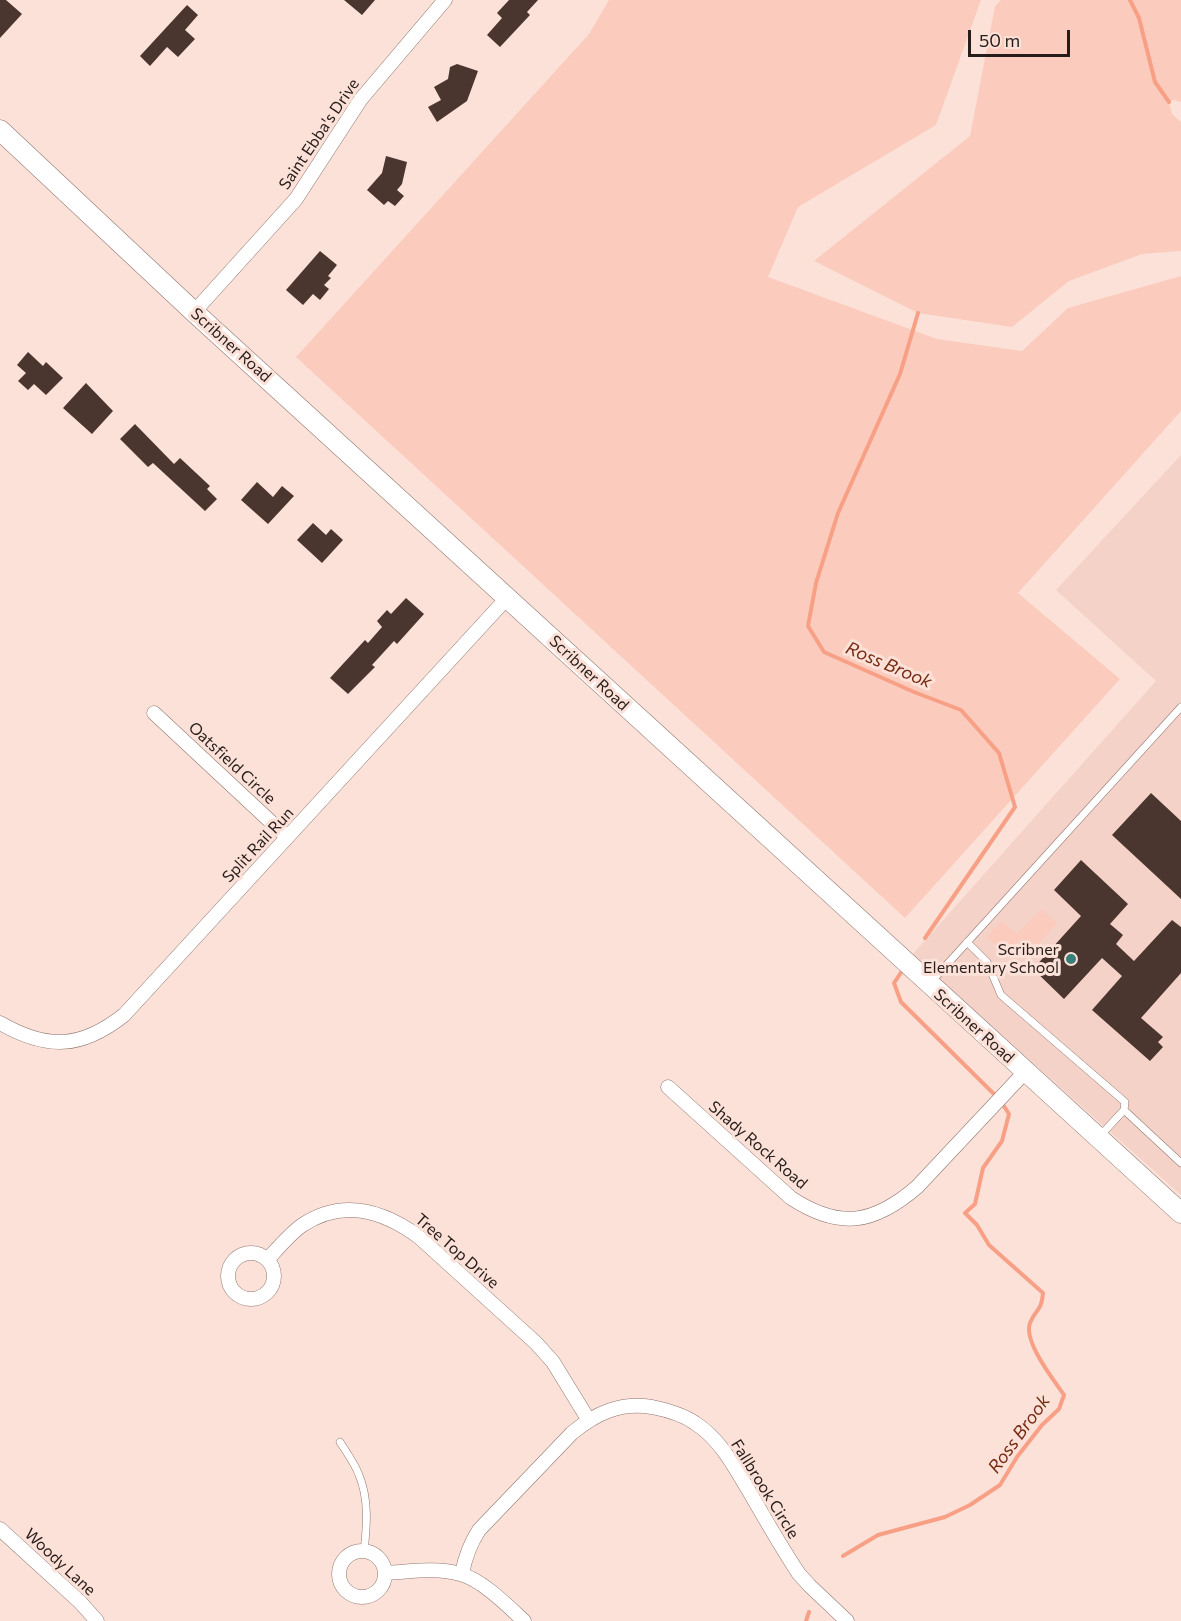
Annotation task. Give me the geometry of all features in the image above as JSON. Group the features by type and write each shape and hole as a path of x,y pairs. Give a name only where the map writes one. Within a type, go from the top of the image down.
{"street":[{"name":"Saint Ebba's Drive","path":"194,312 301,193 361,99 444,0"},
{"name":"Scribner Road","path":"0,130 194,312 1181,1213"},
{"name":"Split Rail Run","path":"0,1023 20,1034 40,1040 63,1042 87,1039 107,1029 124,1016 507,598"},
{"name":"Oatsfield Circle","path":"154,713 287,837"},
{"name":"Shady Rock Road","path":"668,1088 791,1198 811,1211 832,1217 854,1219 876,1214 900,1202 1025,1072"},
{"name":"Tree Top Drive","path":"268,1259 300,1227 316,1217 335,1211 357,1210 380,1214 403,1225 536,1343 553,1362 588,1419"},
{"name":"Fallbrook Circle","path":"462,1574 464,1559 479,1530 588,1419 604,1411 632,1406 665,1409 695,1423 715,1441 733,1464 799,1574 847,1621"},
{"name":"Woody Lane","path":"0,1529 80,1602 96,1621"},
{"path":"364,1551 375,1554 385,1573 383,1583 372,1594 358,1597 346,1590 339,1578 341,1564 352,1553 364,1551"},
{"path":"385,1573 442,1571 462,1574 484,1587 524,1621"}],"lane":[{"path":"929,984 1181,707"},
{"path":"967,942 987,962 1001,995 1125,1106 1181,1163"},
{"path":"1098,1138 1125,1106"},
{"path":"340,1442 359,1474 364,1490 366,1508 364,1551"}],"shaded area":[{"path":"609,0 981,0 936,125 798,207 768,277 937,339 1022,351 1068,308 1181,276 1181,411 1018,593 1120,679 905,918 296,357 589,34"},
{"path":"1001,0 1181,0 1181,102 1173,100 1169,102 1172,114 1181,122 1181,251 1142,254 1069,281 1012,327 918,313 814,261 970,136 995,6"},
{"path":"1181,455 1181,1195 912,955 1156,681 1056,590"},
{"path":"1041,909 1057,923 1032,951 1019,940 1006,954 986,937 1002,921 1017,934"}],"building":[{"path":"0,0 6,0 22,14 0,38"},
{"path":"344,0 375,0 362,15"},
{"path":"509,0 538,0 527,12 530,15 500,47 487,35 502,18 497,13"},
{"path":"187,5 198,15 185,30 195,39 178,57 167,47 150,66 140,56"},
{"path":"457,64 478,71 467,101 437,122 428,107 441,100 434,87 448,79 450,67"},
{"path":"386,156 407,162 402,184 397,190 404,196 395,206 388,201 384,205 367,190 382,173"},
{"path":"320,251 337,265 328,276 331,278 324,285 329,289 320,300 313,294 303,305 286,290"},
{"path":"28,352 43,366 46,362 63,378 46,395 34,384 28,390 18,381 26,373 17,365"},
{"path":"86,383 113,411 92,434 63,408"},
{"path":"135,424 174,464 180,458 210,486 207,489 217,499 205,511 153,463 148,467 120,439"},
{"path":"257,482 273,497 282,486 294,496 268,524 241,500"},
{"path":"313,523 326,535 331,529 343,540 322,563 297,540"},
{"path":"406,598 424,614 397,644 394,641 372,665 375,667 348,694 330,678 365,640 368,643 382,627 377,621 387,610 391,614"},
{"path":"1151,793 1181,821 1181,899 1112,835"},
{"name":"Scribner Elementary School","path":"1081,860 1128,904 1110,924 1123,935 1116,944 1134,961 1172,920 1181,927 1181,973 1141,1018 1163,1037 1158,1042 1163,1047 1150,1061 1092,1010 1122,976 1102,958 1064,999 1033,969 1081,916 1054,890"}],"waterway":[{"path":"1130,0 1139,18 1155,82 1169,102"},
{"name":"Ross Brook","path":"918,313 900,374 838,513 816,583 808,626 824,652 961,710 999,753 1015,807 925,938"},
{"name":"Ross Brook","path":"843,1556 878,1535 945,1517 970,1505 1000,1485 1017,1457 1042,1425 1059,1409 1064,1395 1040,1360 1029,1331 1030,1323 1040,1307 1043,1293 989,1245 977,1225 965,1213 975,1204 983,1168 1002,1141 1009,1114 1000,1100 901,1002 894,983 902,971"},
{"name":"Ross Brook","path":"806,1621 809,1612"}],"place":[{"name":"Scribner Elementary School","path":"1071,959"}]}
